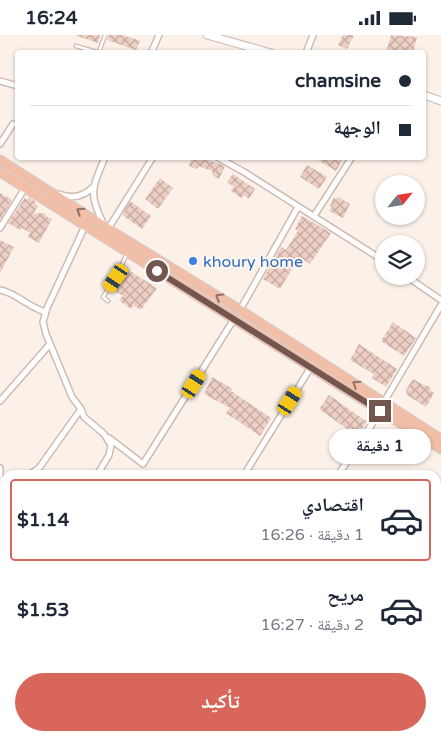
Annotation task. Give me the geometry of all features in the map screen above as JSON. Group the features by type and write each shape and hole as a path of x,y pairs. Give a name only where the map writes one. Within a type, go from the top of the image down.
{"highway":[{"path":"0,160 240,310 441,439"},
{"path":"0,172 441,449"}],"main road":[{"path":"207,35 260,50"},
{"path":"426,95 440,98"}],"street":[{"path":"152,50 159,35"},
{"path":"307,50 313,35"},
{"path":"0,81 15,85"},
{"path":"0,144 13,124"},
{"path":"104,160 94,186 93,201 107,228 151,160"},
{"path":"228,160 375,255"},
{"path":"314,217 350,160"},
{"path":"42,187 73,197 84,194 94,186"},
{"path":"0,229 25,188"},
{"path":"240,310 298,207"},
{"path":"85,226 46,312 44,327 72,397 88,422 143,464 234,319"},
{"path":"419,285 441,300"},
{"path":"0,290 7,291 28,305 46,312"},
{"path":"384,402 441,305"},
{"path":"0,401 50,344"},
{"path":"247,470 311,367"},
{"path":"36,470 81,409"},
{"path":"341,470 380,411"},
{"path":"100,470 111,451 111,445 104,434"}],"lane":[{"path":"100,50 104,35"},
{"path":"76,46 92,50"},
{"path":"108,301 102,297 116,278 128,253"}],"building":[{"path":"75,35 100,35 98,43"},
{"path":"109,35 123,35 140,41 136,50 107,40"},
{"path":"343,35 354,35 347,49 338,45"},
{"path":"391,35 417,37 414,50 387,50"},
{"path":"191,160 208,160 225,166 219,179 213,176 212,171 199,166 197,169 189,166"},
{"path":"318,160 342,160 336,171"},
{"path":"307,165 327,177 319,189 300,177"},
{"path":"233,174 255,189 249,199 244,195 241,198 231,191 234,187 227,182"},
{"path":"160,178 173,188 158,209 145,199"},
{"path":"0,193 12,200 0,220"},
{"path":"29,197 38,206 33,214 44,213 52,219 39,243 28,237 30,233 8,223 25,198 27,200"},
{"path":"334,197 336,200 338,197 350,204 343,218 329,211"},
{"path":"130,201 151,216 142,229 122,215"},
{"path":"302,216 331,233 310,264 299,257 280,289 263,279 281,247 286,250 298,231 295,229"},
{"path":"0,240 14,247 0,273"},
{"path":"125,268 157,288 141,310 133,305 131,309 119,300 123,296 112,289"},
{"path":"393,322 416,338 404,356 381,341"},
{"path":"359,344 397,369 386,387 372,378 374,374 350,360"},
{"path":"212,377 233,389 231,391 271,418 260,436 226,413 230,408 204,394"},
{"path":"413,379 431,388 430,390 434,393 426,407 407,395 406,390"},
{"path":"329,395 367,422 357,436 319,409"}],"place":[{"name":"khoury home","path":"193,261"}],"route":[{"path":"157,271 380,411"}]}
